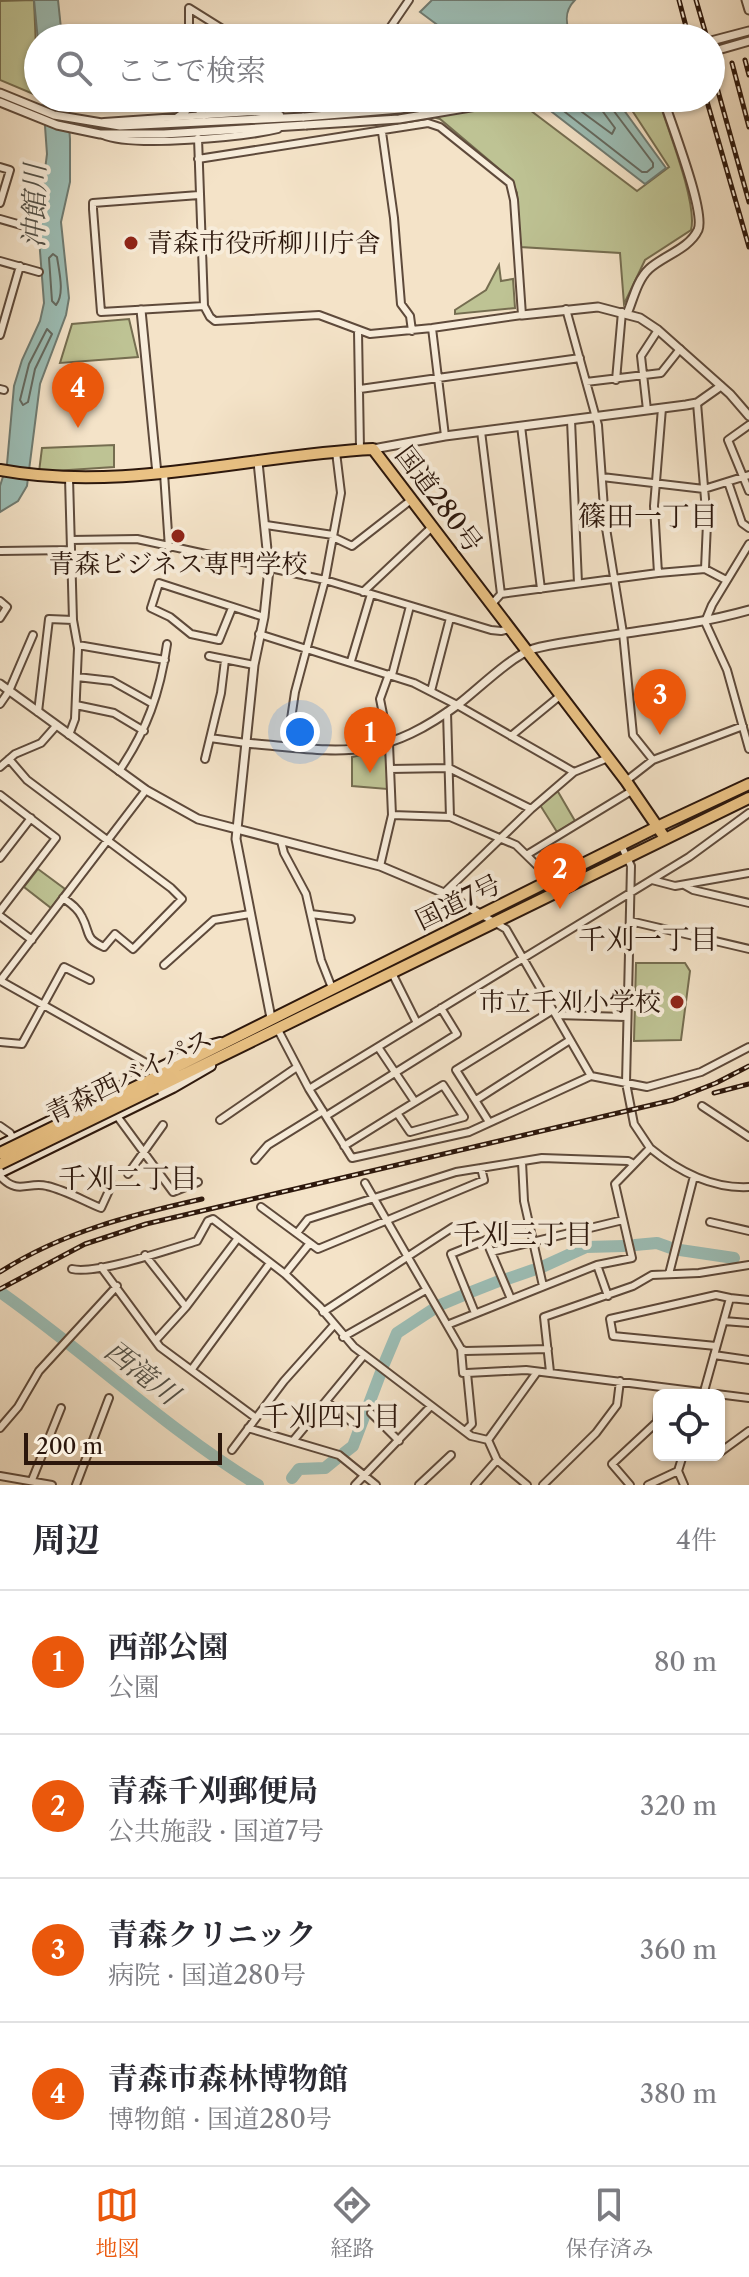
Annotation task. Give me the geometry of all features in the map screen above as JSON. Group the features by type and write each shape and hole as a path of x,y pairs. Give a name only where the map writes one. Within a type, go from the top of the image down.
{"highway":[{"name":"国道280号","path":"2,471 69,478 160,473 373,449 629,785 665,838"},
{"name":"国道7号","path":"271,1018 749,784"},
{"name":"国道7号","path":"278,1029 749,798"},
{"name":"青森西バイパス","path":"0,1164 271,1018"},
{"name":"青森西バイパス","path":"0,1153 155,1078 278,1029"}],"main road":[{"path":"0,1174 266,1039 278,1029"},
{"path":"0,1145 155,1078"}],"street":[{"path":"393,24 409,0"},
{"path":"746,0 749,10"},
{"path":"189,24 189,8 215,24"},
{"path":"725,37 749,31"},
{"path":"725,48 749,41"},
{"path":"0,93 24,106"},
{"path":"0,102 24,109"},
{"path":"32,112 114,140 260,133 302,120"},
{"path":"36,112 42,115"},
{"path":"176,118 182,112"},
{"path":"201,112 204,116"},
{"path":"72,124 251,112 302,120 373,112"},
{"path":"398,112 401,127"},
{"path":"93,123 120,126 399,119 441,112"},
{"path":"616,380 625,313 647,270 692,238 700,222 667,112"},
{"path":"198,159 428,123 440,127 510,183 514,200 522,315"},
{"path":"100,134 164,134 289,126"},
{"path":"382,132 394,218 401,304 410,316 412,331"},
{"path":"198,138 204,306 215,321 319,315 370,334 598,307 625,313 658,330 721,386 749,416"},
{"path":"0,167 10,170 0,203"},
{"path":"199,195 93,203 101,312 204,306"},
{"path":"0,219 35,229"},
{"path":"0,261 39,272"},
{"path":"0,335 20,266"},
{"path":"566,309 596,417 605,522 623,633 633,735 653,760"},
{"path":"141,310 169,548"},
{"path":"432,328 445,436"},
{"path":"647,410 641,356 658,330"},
{"path":"358,331 360,449"},
{"path":"586,382 661,373 680,349"},
{"path":"360,389 580,358"},
{"path":"373,449 445,436 697,403 721,386"},
{"path":"697,403 707,523 705,569"},
{"path":"658,573 654,506 662,408"},
{"path":"571,420 578,583"},
{"path":"749,425 728,440 746,476 749,491"},
{"path":"521,426 541,589"},
{"path":"481,431 501,594"},
{"path":"287,746 295,692 325,580 341,493 336,452"},
{"path":"258,462 269,569 264,617 254,665 236,829 271,1018 309,1089 352,1158 469,1132 591,1076 647,1087 683,1079 720,1064 749,1047"},
{"path":"602,477 704,489 746,476"},
{"path":"69,478 73,620 78,645 75,719 69,735"},
{"path":"728,482 742,523 749,528"},
{"path":"266,525 333,536 352,546 412,500"},
{"path":"351,661 367,593 432,527"},
{"path":"71,540 137,539 325,580 491,630 510,629"},
{"path":"705,622 749,544"},
{"path":"0,551 71,550"},
{"path":"491,605 501,594 658,573 705,569 726,580"},
{"path":"232,608 219,640 191,634 170,617 151,608 159,583 264,617"},
{"path":"0,601 7,607 0,618"},
{"path":"380,866 392,815 389,744 380,699 410,606"},
{"path":"210,738 352,751 389,744 447,712 528,651 623,633 705,622 749,610"},
{"path":"431,691 450,618"},
{"path":"38,712 49,619 73,620"},
{"path":"705,622 727,670 749,749"},
{"path":"259,634 351,661 431,691 574,772"},
{"path":"0,704 9,691 33,635"},
{"path":"119,771 144,731 167,644"},
{"path":"78,645 165,660"},
{"path":"209,656 254,665"},
{"path":"205,759 221,693 225,660"},
{"path":"77,677 112,681 153,704"},
{"path":"0,684 146,790 198,819 380,866 444,893 506,929 591,1076"},
{"path":"511,736 561,695"},
{"path":"76,705 114,713 144,731"},
{"path":"447,712 450,817"},
{"path":"0,767 41,743 56,726"},
{"path":"528,854 629,785 653,760 743,726"},
{"path":"444,893 574,772 608,758"},
{"path":"9,759 27,780 182,899 133,949 115,934 104,947 93,942 89,939 82,915 63,898"},
{"path":"390,769 449,768 531,809"},
{"path":"146,790 0,981 155,1078"},
{"path":"2,799 56,838 0,913 32,940"},
{"path":"309,1089 711,842 747,815 738,803"},
{"path":"392,815 450,817 516,845 553,881"},
{"path":"0,858 31,818"},
{"path":"281,841 284,853 306,894 321,960 332,988"},
{"path":"621,845 631,866 626,1083 634,1124 650,1148 694,1176 728,1187 749,1187"},
{"path":"652,880 675,886 749,873"},
{"path":"684,885 693,890 749,903"},
{"path":"164,965 214,920 250,914"},
{"path":"311,914 351,919"},
{"path":"630,921 749,949"},
{"path":"0,1042 22,1044 64,967 90,980"},
{"path":"392,973 417,1023"},
{"path":"255,1160 268,1145 396,1073 457,1034 441,1008"},
{"path":"489,1122 456,1070 554,1013 626,1017"},
{"path":"476,1100 570,1040"},
{"path":"378,1047 415,1102"},
{"path":"220,1120 297,1067"},
{"path":"344,1146 397,1113 443,1085 464,1117 410,1132 397,1113"},
{"path":"702,1106 746,1135 749,1126"},
{"path":"117,1116 173,1192 198,1182"},
{"path":"128,1174 163,1125"},
{"path":"0,1126 13,1138 24,1161"},
{"path":"447,1325 597,1265 632,1258 615,1184 650,1148"},
{"path":"297,1233 308,1219 456,1172 542,1158 628,1161 634,1164"},
{"path":"522,1162 524,1201 543,1286"},
{"path":"261,1207 318,1249 484,1180 481,1168"},
{"path":"0,1174 14,1186 48,1186 101,1208 112,1184"},
{"path":"669,1274 694,1176"},
{"path":"365,1183 461,1349 463,1373 504,1370 550,1372 678,1389"},
{"path":"72,1269 81,1271 101,1267 197,1241 208,1221 213,1219 285,1274 343,1337 364,1355 465,1431 488,1440 497,1460 527,1485"},
{"path":"491,1252 623,1220"},
{"path":"710,1222 749,1231"},
{"path":"323,1312 453,1227"},
{"path":"156,1340 186,1307 238,1238"},
{"path":"475,1313 451,1254 486,1240 511,1299"},
{"path":"285,1274 310,1243"},
{"path":"145,1255 186,1307"},
{"path":"192,1369 270,1263"},
{"path":"597,1265 608,1296"},
{"path":"550,1372 544,1317 608,1296 652,1275 699,1273 749,1265"},
{"path":"101,1267 160,1347 256,1418"},
{"path":"0,1428 18,1407 39,1371 117,1286"},
{"path":"343,1337 426,1290"},
{"path":"716,1346 613,1336 610,1319 716,1295 749,1300"},
{"path":"704,1389 730,1298"},
{"path":"724,1321 749,1323"},
{"path":"232,1450 284,1381 334,1325"},
{"path":"461,1349 548,1349"},
{"path":"293,1441 364,1355"},
{"path":"714,1355 749,1360"},
{"path":"488,1440 537,1372"},
{"path":"465,1431 472,1424 467,1373"},
{"path":"543,1485 596,1433 617,1405 620,1381"},
{"path":"725,1395 749,1398"},
{"path":"76,1485 109,1398"},
{"path":"327,1402 355,1425"},
{"path":"355,1485 431,1406"},
{"path":"32,1480 61,1408"},
{"path":"371,1413 399,1441"},
{"path":"630,1485 612,1464 653,1426"},
{"path":"248,1428 339,1455 376,1485"},
{"path":"725,1448 749,1431"},
{"path":"419,1485 451,1455"},
{"path":"475,1485 497,1460"},
{"path":"681,1461 678,1471 684,1485"},
{"path":"648,1485 678,1471"},
{"path":"0,1477 52,1485"}],"green space":[{"path":"34,0 35,24 24,24 24,90 0,80 0,1"},
{"path":"414,112 533,112 637,191 669,167 633,112 663,112 686,184 691,230 645,260 624,304 620,253 520,247 517,193 511,179 440,119"},
{"path":"499,265 501,281 513,279 515,308 455,314 455,310 486,290"},
{"path":"129,319 138,357 60,363 72,324"},
{"path":"114,445 114,467 39,472 42,448"},
{"path":"384,750 387,789 352,786 352,757"},
{"path":"557,790 575,821 557,832 540,805"},
{"path":"38,869 65,889 51,908 24,887"},
{"path":"636,963 685,963 690,971 681,1040 634,1041"}],"water":[{"path":"34,0 58,0 61,24 36,24"},
{"path":"432,0 575,0 569,9 568,24 436,24 420,12"},
{"path":"44,112 68,112 70,182 61,222 69,298 66,315 40,384 27,486 18,501 0,512 0,486 7,464 14,386 44,303 38,225 47,154"},
{"path":"552,112 625,112 666,168 645,184"}],"waterway":[{"name":"西滝川","path":"635,1245 657,1243 671,1248"},
{"name":"西滝川","path":"542,1267 586,1247 624,1246"},
{"name":"西滝川","path":"680,1250 734,1258"},
{"name":"西滝川","path":"507,1279 533,1270"},
{"name":"西滝川","path":"471,1292 499,1281"},
{"name":"西滝川","path":"0,1292 191,1440 258,1485"},
{"name":"西滝川","path":"440,1305 464,1295"},
{"name":"西滝川","path":"384,1364 397,1333 432,1310"},
{"name":"西滝川","path":"344,1453 353,1446 381,1372"},
{"name":"西滝川","path":"292,1478 299,1469 325,1468 336,1459"}],"railway":[{"path":"679,0 685,24"},
{"path":"696,0 703,24"},
{"path":"745,60 749,75"},
{"path":"732,63 749,127"},
{"path":"710,112 749,247"},
{"path":"724,112 749,202"},
{"path":"0,1289 85,1244 146,1224 673,1100 749,1066"},
{"path":"714,1093 749,1084"},
{"path":"0,1272 48,1246 98,1226 202,1199"}],"place":[{"name":"青森市役所柳川庁舎","path":"131,243"},
{"name":"青森市森林博物館","path":"78,428"},
{"name":"青森ビジネス専門学校","path":"178,536"},
{"name":"青森クリニック","path":"660,735"},
{"name":"西部公園","path":"370,773"},
{"name":"青森千刈郵便局","path":"560,909"},
{"name":"市立千刈小学校","path":"677,1002"}],"district":[{"name":"篠田一丁目","path":"648,516"},
{"name":"千刈一丁目","path":"648,939"},
{"name":"千刈二丁目","path":"128,1178"},
{"name":"千刈三丁目","path":"523,1234"},
{"name":"千刈四丁目","path":"331,1416"}],"water label":[{"name":"沖館川","path":"34,206"}]}
